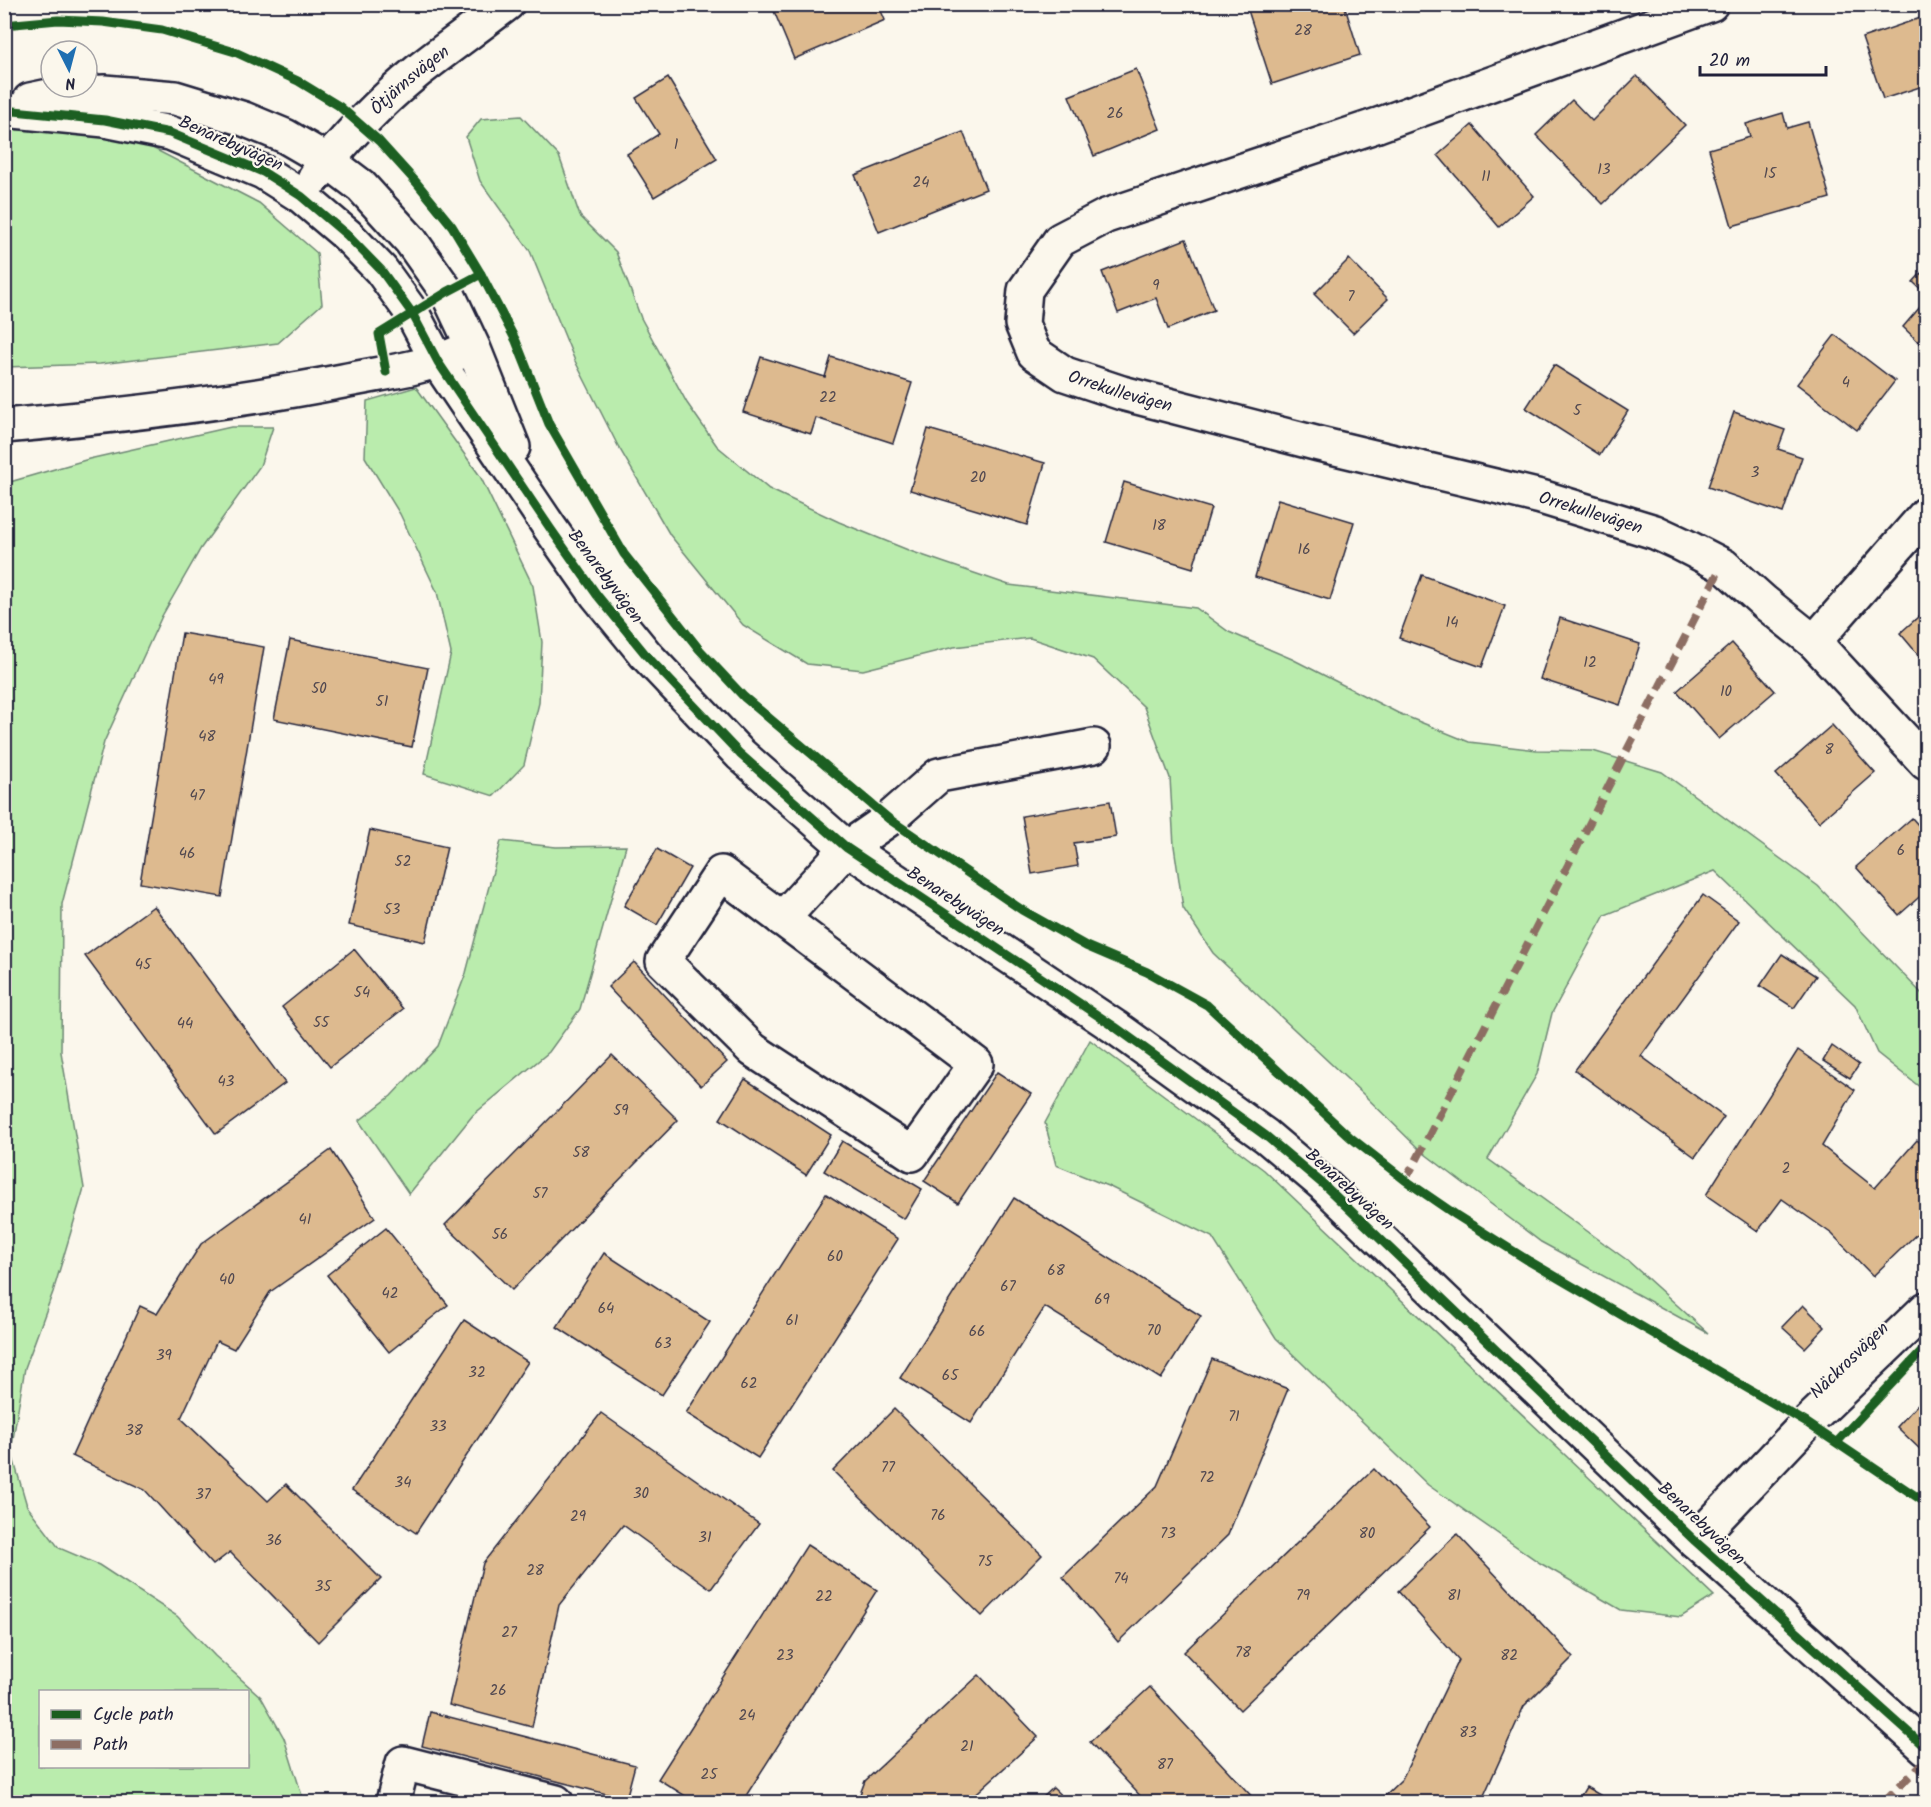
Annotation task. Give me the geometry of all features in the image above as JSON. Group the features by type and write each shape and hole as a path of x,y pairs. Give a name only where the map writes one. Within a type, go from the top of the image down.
{"street":[{"name":"Ötjärnsvägen","path":"301,196 361,124 417,72 507,4"},
{"name":"Orrekullevägen","path":"1711,4 1378,125 1106,216 1060,240 1025,290 1022,324 1034,353 1065,374 1122,393 1541,497 1655,532 1724,566 1764,602 1815,642 1926,763"},
{"name":"Benarebyvägen","path":"4,108 54,95 104,92 175,98 255,123 285,136 328,161 361,186 411,241 447,292 473,347 500,417 550,528"},
{"name":"Benarebyvägen","path":"4,108 105,120 170,134 263,172 301,196 346,235 381,270 412,313 438,362 597,595 646,655 740,754 847,848 1053,984 1266,1136 1324,1185 1695,1540 1926,1748"},
{"path":"4,426 189,407 320,385 438,362 473,347"},
{"path":"1815,642 1926,514"},
{"path":"782,919 847,848 889,819 939,776 1094,746"},
{"path":"721,873 782,919 976,1064 912,1154 753,1050 663,961 721,873"},
{"name":"Näckrosvägen","path":"1695,1540 1807,1423 1926,1309"},
{"path":"393,1803 403,1763 556,1803"}],"green space":[{"path":"521,116 559,156 580,216 616,252 641,318 687,403 717,446 769,489 839,522 913,552 1009,585 1196,608 1229,632 1292,659 1398,713 1469,742 1537,750 1593,751 1662,772 1818,886 1926,998 1926,1092 1877,1053 1855,1005 1715,871 1605,915 1552,1013 1537,1074 1488,1159 1627,1260 1708,1333 1541,1242 1421,1151 1213,953 1183,908 1174,846 1170,778 1144,707 1093,659 1030,638 954,647 863,670 807,664 743,625 670,535 618,446 575,361 530,251 480,181 466,137 481,119"},
{"path":"65,129 137,140 259,203 317,253 322,304 278,343 100,364 5,367 4,130"},
{"path":"416,387 480,476 533,586 542,642 539,703 524,765 494,796 424,774 451,653 437,592 400,514 365,457 367,401"},
{"path":"231,427 273,427 260,466 201,548 162,616 104,742 62,904 61,1052 84,1188 53,1292 25,1368 11,1451 27,1506 59,1548 99,1565 177,1616 215,1656 261,1697 284,1738 304,1802 5,1802 5,487 10,482 89,459"},
{"path":"501,841 556,847 626,846 580,1009 549,1052 473,1115 409,1194 359,1121 391,1096 438,1046 466,973"},
{"path":"1090,1040 1264,1170 1714,1596 1681,1617 1621,1610 1540,1563 1428,1485 1276,1338 1212,1237 1110,1187 1056,1165 1045,1123"}],"building":[{"path":"771,4 878,4 885,20 794,59"},
{"path":"1246,4 1344,4 1360,55 1272,84"},
{"path":"1926,16 1926,85 1883,99 1862,38"},
{"path":"1136,69 1160,129 1094,156 1069,96"},
{"path":"1637,76 1685,125 1603,204 1536,135 1572,100 1592,121"},
{"path":"668,78 717,159 654,197 627,154 659,134 636,98"},
{"path":"1783,113 1787,128 1808,122 1830,198 1732,226 1709,149 1750,137 1746,124"},
{"path":"1472,125 1534,196 1499,227 1438,155"},
{"path":"963,132 986,189 879,232 855,175"},
{"path":"1186,239 1214,310 1168,329 1156,298 1118,313 1102,272"},
{"path":"1349,259 1388,299 1353,333 1314,294"},
{"path":"1926,268 1926,294 1913,282"},
{"path":"1926,300 1926,349 1903,327"},
{"path":"1835,335 1895,381 1857,430 1797,384"},
{"path":"761,357 825,377 831,357 912,383 893,443 816,418 811,434 743,412"},
{"path":"1554,365 1628,411 1600,455 1526,408"},
{"path":"1734,412 1785,430 1778,449 1802,457 1783,513 1708,487"},
{"path":"928,429 1045,463 1027,525 910,490"},
{"path":"1124,482 1211,508 1193,568 1106,542"},
{"path":"1278,499 1354,522 1330,600 1255,577"},
{"path":"1422,575 1505,606 1482,667 1399,638"},
{"path":"1926,610 1926,664 1900,633"},
{"path":"1560,618 1640,644 1620,705 1540,679"},
{"path":"182,633 264,647 222,897 140,883"},
{"path":"290,640 428,668 412,747 274,719"},
{"path":"1732,643 1775,691 1719,739 1677,691"},
{"path":"1832,725 1875,773 1819,822 1776,774"},
{"path":"1110,801 1116,837 1074,843 1078,866 1032,874 1022,816"},
{"path":"1912,818 1926,834 1926,891 1899,915 1856,867"},
{"path":"370,830 447,847 425,942 349,925"},
{"path":"657,849 690,868 657,925 624,906"},
{"path":"1703,895 1739,921 1641,1056 1724,1117 1695,1157 1575,1070"},
{"path":"154,906 285,1083 216,1134 85,956"},
{"path":"354,949 403,1009 330,1067 282,1007"},
{"path":"1782,954 1816,976 1794,1008 1760,986"},
{"path":"634,962 727,1062 701,1086 608,987"},
{"path":"1832,1046 1859,1065 1850,1078 1823,1061"},
{"path":"1798,1050 1855,1090 1822,1146 1875,1188 1917,1140 1926,1148 1926,1225 1873,1276 1832,1234 1782,1199 1758,1231 1706,1195"},
{"path":"612,1055 678,1120 512,1290 445,1225"},
{"path":"997,1072 1031,1094 958,1203 924,1181"},
{"path":"745,1079 831,1135 806,1175 720,1119"},
{"path":"842,1141 922,1189 904,1219 824,1171"},
{"path":"331,1150 375,1218 270,1292 234,1349 217,1341 181,1418 268,1501 286,1484 381,1579 318,1642 230,1552 213,1565 145,1490 72,1456 140,1306 157,1314 201,1244"},
{"path":"826,1194 898,1239 758,1458 686,1413"},
{"path":"1014,1198 1201,1316 1161,1379 1045,1307 971,1423 900,1378"},
{"path":"386,1228 448,1305 389,1352 327,1275"},
{"path":"604,1253 710,1322 662,1395 557,1327"},
{"path":"1803,1305 1825,1327 1805,1348 1782,1327"},
{"path":"464,1320 528,1362 416,1533 352,1490"},
{"path":"1212,1359 1288,1389 1228,1535 1118,1642 1063,1577 1157,1486"},
{"path":"1926,1395 1926,1455 1897,1427"},
{"path":"894,1409 1042,1555 982,1616 833,1471"},
{"path":"601,1413 759,1524 711,1589 623,1525 559,1605 532,1727 449,1705 483,1563"},
{"path":"1374,1469 1430,1527 1240,1710 1184,1652"},
{"path":"1457,1534 1573,1657 1524,1706 1481,1802 1378,1802 1402,1779 1459,1660 1398,1591"},
{"path":"807,1545 877,1590 742,1802 695,1802 658,1779"},
{"path":"979,1675 1038,1737 967,1802 857,1802 865,1781"},
{"path":"1150,1687 1257,1802 1146,1802 1090,1742"},
{"path":"430,1712 635,1765 626,1799 422,1746"},
{"path":"1586,1787 1612,1802 1577,1802"},
{"path":"1053,1788 1068,1802 1038,1802"}],"marked path":[{"path":"1405,1180 1721,567"},
{"path":"1883,1802 1926,1760"}],"cycle path":[{"path":"4,25 58,20 103,22 162,30 235,52 298,81 339,106 379,141 452,226 481,274 516,341 549,424 624,554 699,649 744,697 889,819 1022,910 1086,946 1147,972 1207,1005 1350,1137 1405,1180 1456,1215 1529,1261 1807,1423 1926,1503"},
{"path":"4,110 105,120 170,133 263,172 301,196 347,235 381,270 412,313 438,362 597,595 646,655 740,754 847,848 1115,1027 1266,1136 1324,1185 1695,1541 1926,1748"},
{"path":"386,372 379,334 481,274"},
{"path":"1837,1442 1926,1347"}]}
